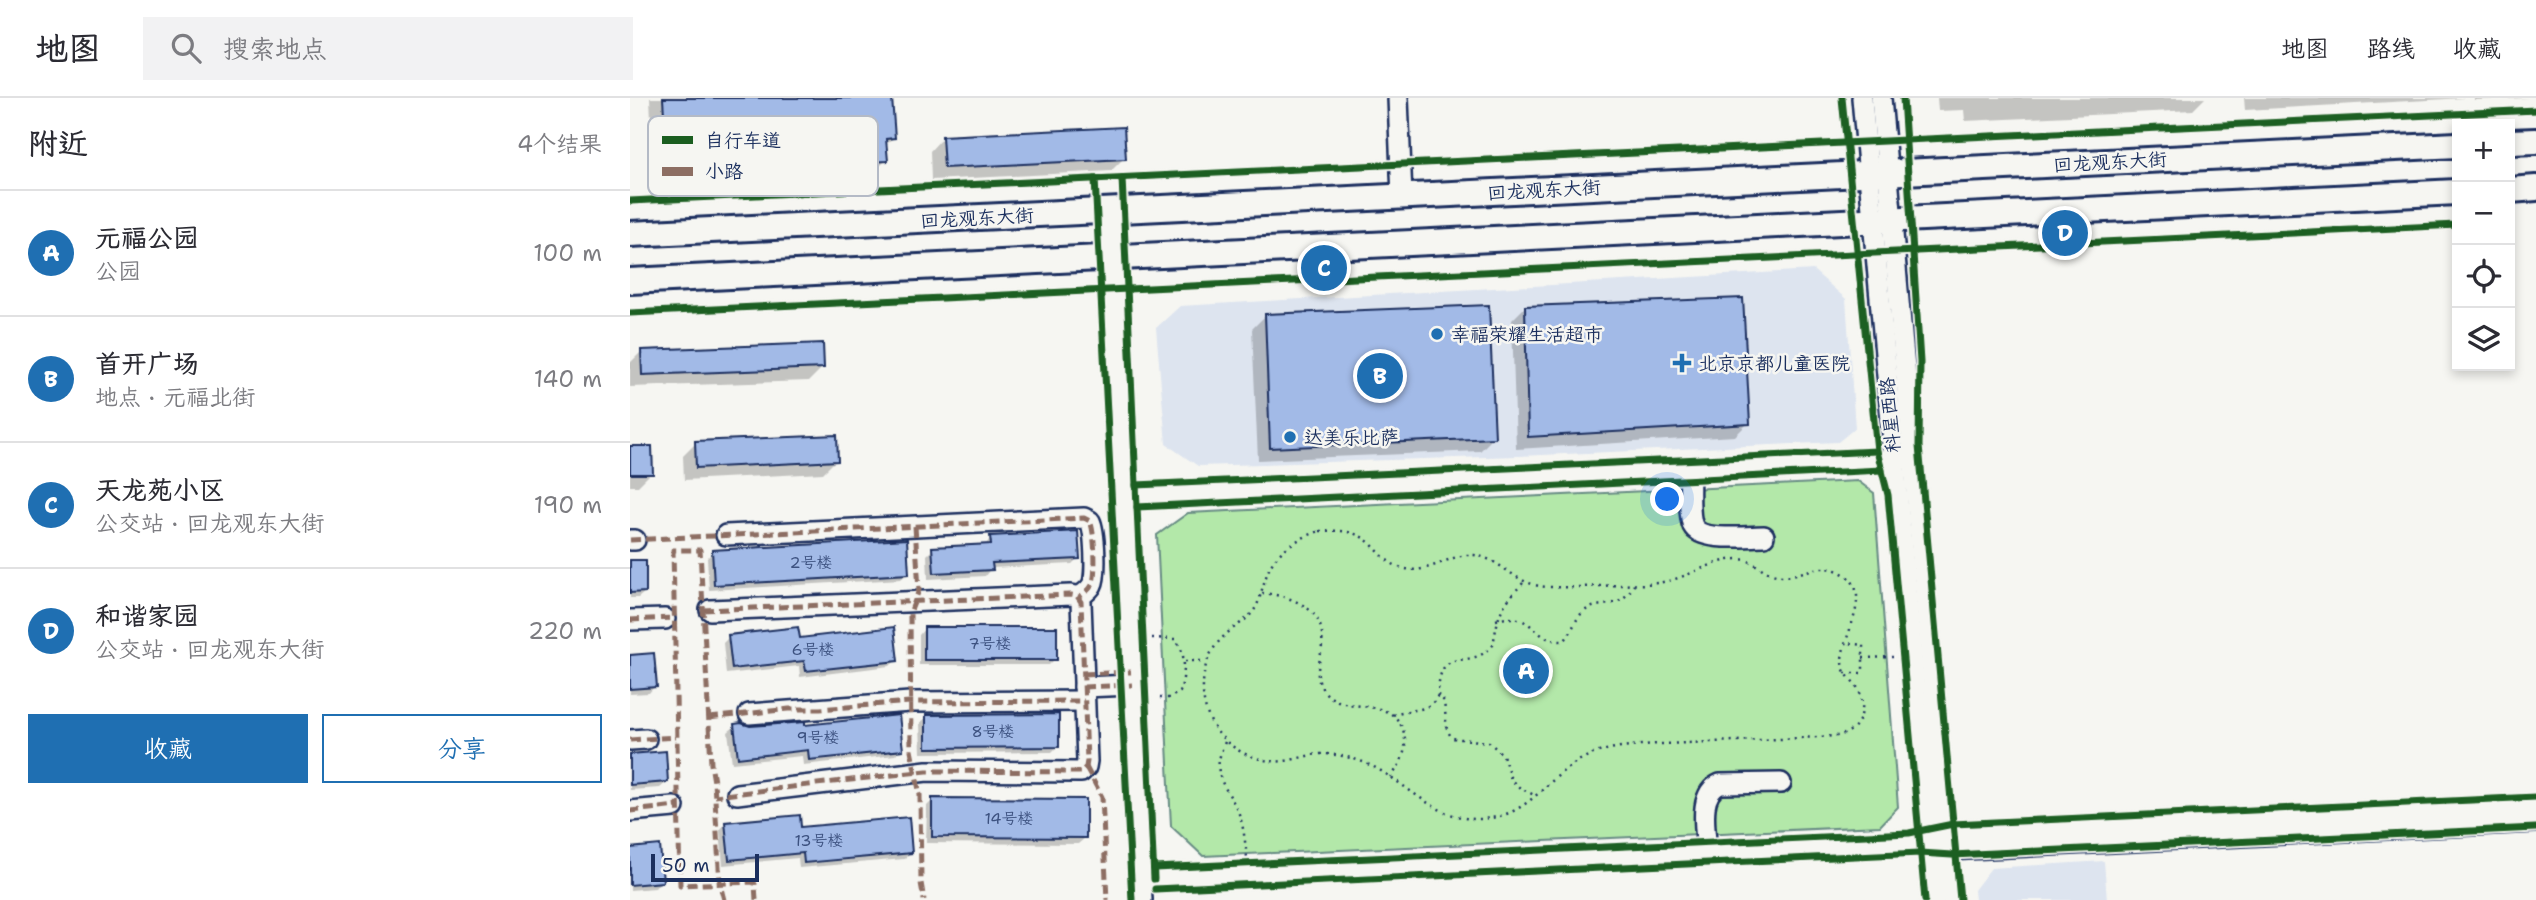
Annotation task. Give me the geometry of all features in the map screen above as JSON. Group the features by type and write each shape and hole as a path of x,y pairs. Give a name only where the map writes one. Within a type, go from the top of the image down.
{"main road":[{"path":"2515,142 2536,141"},
{"name":"回龙观东大街","path":"630,234 2452,145"},
{"path":"2515,190 2536,188"},
{"path":"630,281 2452,192"}],"street":[{"path":"1398,98 1402,197"},
{"name":"科星西路","path":"1862,98 1878,174 1941,841 1952,900"},
{"name":"科星西路","path":"1878,174 1881,98"},
{"path":"1111,212 1142,900"},
{"path":"1122,496 1904,459"},
{"path":"1690,470 1692,521 1698,531 1709,536 1764,536"},
{"path":"726,535 1084,518 1092,526 1094,576 1090,588 1079,597"},
{"path":"710,610 1071,595 1079,597"},
{"path":"737,794 928,771 1081,772 1087,761 1079,597"},
{"path":"630,620 665,618"},
{"path":"749,714 1084,687 1131,678"},
{"path":"1707,852 1705,802 1713,787 1720,784 1782,782"},
{"path":"1141,879 1941,841 2536,805"},
{"path":"630,811 674,807"},
{"path":"1941,841 2536,822"},
{"name":"科星西路","path":"1934,900 1941,841"}],"path":[{"path":"1320,531 1357,534 1370,542 1386,561 1399,567 1423,569 1474,555 1492,562 1523,583 1548,587 1635,584 1670,581 1739,559 1754,564 1765,572 1781,576 1799,574 1815,568 1832,569 1846,576 1856,591 1856,619 1845,643 1842,663 1845,673 1860,692 1862,708 1858,725 1846,734 1835,736 1645,745 1607,750 1571,766 1525,806 1500,816 1475,819 1460,817 1433,807 1364,762 1338,755 1313,755 1271,761 1239,751 1215,731 1203,705 1203,674 1206,661 1221,637 1250,617 1259,606 1266,576 1283,550 1293,541 1320,531"},
{"path":"1393,715 1425,709 1435,703 1438,678 1448,663 1457,659 1470,659 1487,652 1493,645 1496,620 1508,599 1523,583"},
{"path":"1496,620 1510,616 1520,618 1542,636 1552,641 1564,641 1580,614 1589,609 1614,604 1624,598 1635,584"},
{"path":"1262,593 1295,600 1308,607 1317,617 1321,626 1322,646 1317,670 1318,681 1325,692 1335,700 1349,705 1378,708 1393,715 1402,727 1406,741 1400,765 1391,778"},
{"path":"1143,630 1143,644"},
{"path":"1152,638 1175,639 1183,652 1184,661 1180,692 1175,696 1155,698"},
{"path":"1845,643 1863,645 1862,672 1845,673"},
{"path":"1863,658 1893,657"},
{"path":"1184,661 1206,661"},
{"path":"1438,695 1444,701 1447,730 1452,738 1489,742 1503,755 1511,780 1536,797"},
{"path":"1225,742 1219,757 1218,776 1240,817 1247,858"}],"shaded area":[{"path":"1813,270 1846,299 1855,428 1838,442 1198,466 1166,444 1156,328 1180,306"},
{"path":"2104,861 2107,900 1975,900 1974,890 1991,868"}],"green space":[{"path":"1858,481 1874,493 1898,807 1880,826 1203,856 1171,826 1157,535 1188,513"}],"building":[{"path":"663,98 892,98 895,138 886,139 888,161 878,161 878,116 664,116"},
{"path":"1124,127 1126,159 944,168 942,136"},
{"path":"1743,298 1750,424 1528,437 1525,306"},
{"path":"1489,305 1495,438 1270,448 1265,314"},
{"path":"823,343 824,368 642,375 641,350"},
{"path":"837,435 838,461 696,468 695,441"},
{"path":"630,446 652,446 653,474 630,474"},
{"path":"1078,531 1080,559 992,563 993,570 934,573 932,547 991,544 990,536"},
{"path":"907,539 909,574 714,585 712,550"},
{"path":"630,560 646,560 646,592 630,593"},
{"path":"798,627 800,638 894,627 898,661 806,671 804,661 732,669 728,635"},
{"path":"924,627 1057,627 1057,660 924,660"},
{"path":"654,653 657,687 630,689 630,655"},
{"path":"1059,714 1059,747 926,748 926,715"},
{"path":"899,715 903,750 809,760 808,750 738,758 734,724 750,726 805,722 805,725"},
{"path":"666,751 668,782 630,785 630,754"},
{"path":"932,798 1086,799 1086,838 932,837"},
{"path":"800,815 801,827 909,817 912,853 804,863 803,853 729,860 725,822"},
{"path":"660,845 663,882 630,885 630,848"}],"marked path":[{"path":"630,540 1084,518 1090,521 1092,526 1094,580 1091,587 1079,597"},
{"path":"915,526 919,590 910,613 911,750 920,795 921,883 924,900"},
{"path":"724,900 720,884 714,782 711,764 700,550 673,550 680,885 753,882 756,900"},
{"path":"703,610 1071,595 1077,596 1081,602 1087,761 1081,772 927,771 715,796"},
{"path":"630,620 673,618"},
{"path":"1083,674 1131,672"},
{"path":"1084,687 1132,685"},
{"path":"709,718 789,709 910,702 1084,701"},
{"path":"630,740 676,737"},
{"path":"1086,767 1102,797 1107,900"},
{"path":"630,811 678,806"}],"cycle path":[{"path":"1842,98 1877,451 1888,495 1925,900"},
{"path":"1903,98 1920,362 1919,446 1960,900"},
{"path":"878,189 2536,110"},
{"path":"1122,178 1154,879"},
{"path":"1095,179 1132,900"},
{"path":"630,201 735,196"},
{"path":"630,313 2452,225"},
{"path":"1136,485 1877,451"},
{"path":"1137,507 1882,470"},
{"path":"1154,868 1909,833 1953,824 2536,797"},
{"path":"1155,889 1920,853 1952,855 2536,828"}],"place":[{"name":"和谐家园","path":"2065,233"},
{"name":"天龙苑小区","path":"1324,268"},
{"name":"幸福荣耀生活超市","path":"1437,334"},
{"name":"北京京都儿童医院","path":"1682,363"},
{"name":"首开广场","path":"1380,376"},
{"name":"达美乐比萨","path":"1290,437"},
{"name":"元福公园","path":"1526,671"}]}
